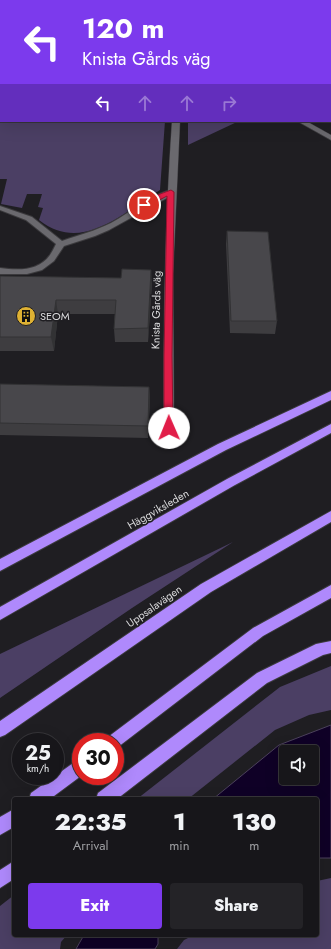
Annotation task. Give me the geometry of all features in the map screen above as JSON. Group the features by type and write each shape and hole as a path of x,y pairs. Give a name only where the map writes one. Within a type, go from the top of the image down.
{"highway":[{"path":"0,565 222,446 331,395"},
{"name":"Häggviksleden","path":"0,614 231,482 331,428"},
{"name":"Uppsalavägen","path":"0,730 206,588 331,516"},
{"path":"124,734 258,632 331,591"},
{"path":"107,797 262,678 321,649 331,647"},
{"path":"40,797 72,773"},
{"path":"0,827 12,818"},
{"path":"0,880 12,871"}],"street":[{"name":"Knista Gårds väg","path":"169,428 168,356 171,192 176,122"},
{"path":"303,122 331,138"}],"lane":[{"path":"0,271 21,273 39,269 51,258 61,244 96,234 112,226 154,198 171,192"},
{"path":"0,208 37,223 44,232 61,244"}],"shaded area":[{"path":"0,122 165,122 160,190 117,219 86,232 71,233 55,229 39,220 43,208 38,207 42,194 27,194 22,208 1,204 7,179 0,179"},
{"path":"188,122 237,122 188,145"},
{"path":"233,542 132,608 0,698 0,654"},
{"path":"331,666 331,710 309,715 275,730 191,797 140,797 280,687"},
{"path":"331,725 331,858 319,858 319,797 215,797 279,745"},
{"path":"331,878 331,949 177,949 184,940 190,937 319,937 319,881"},
{"path":"12,897 12,937 65,937 61,942 60,949 0,949 0,906"},
{"path":"83,937 158,937 158,944 155,949 76,949"}],"building":[{"path":"227,231 268,232 277,321 231,321"},
{"name":"SEOM","path":"122,269 151,270 148,328 114,329 116,300 56,300 51,337 0,337 0,276 121,278"},
{"path":"0,384 149,387 148,426 0,423"}],"place":[{"name":"SEOM","path":"26,316"}],"route":[{"path":"144,205 154,198 171,192 168,356 169,428"}]}
